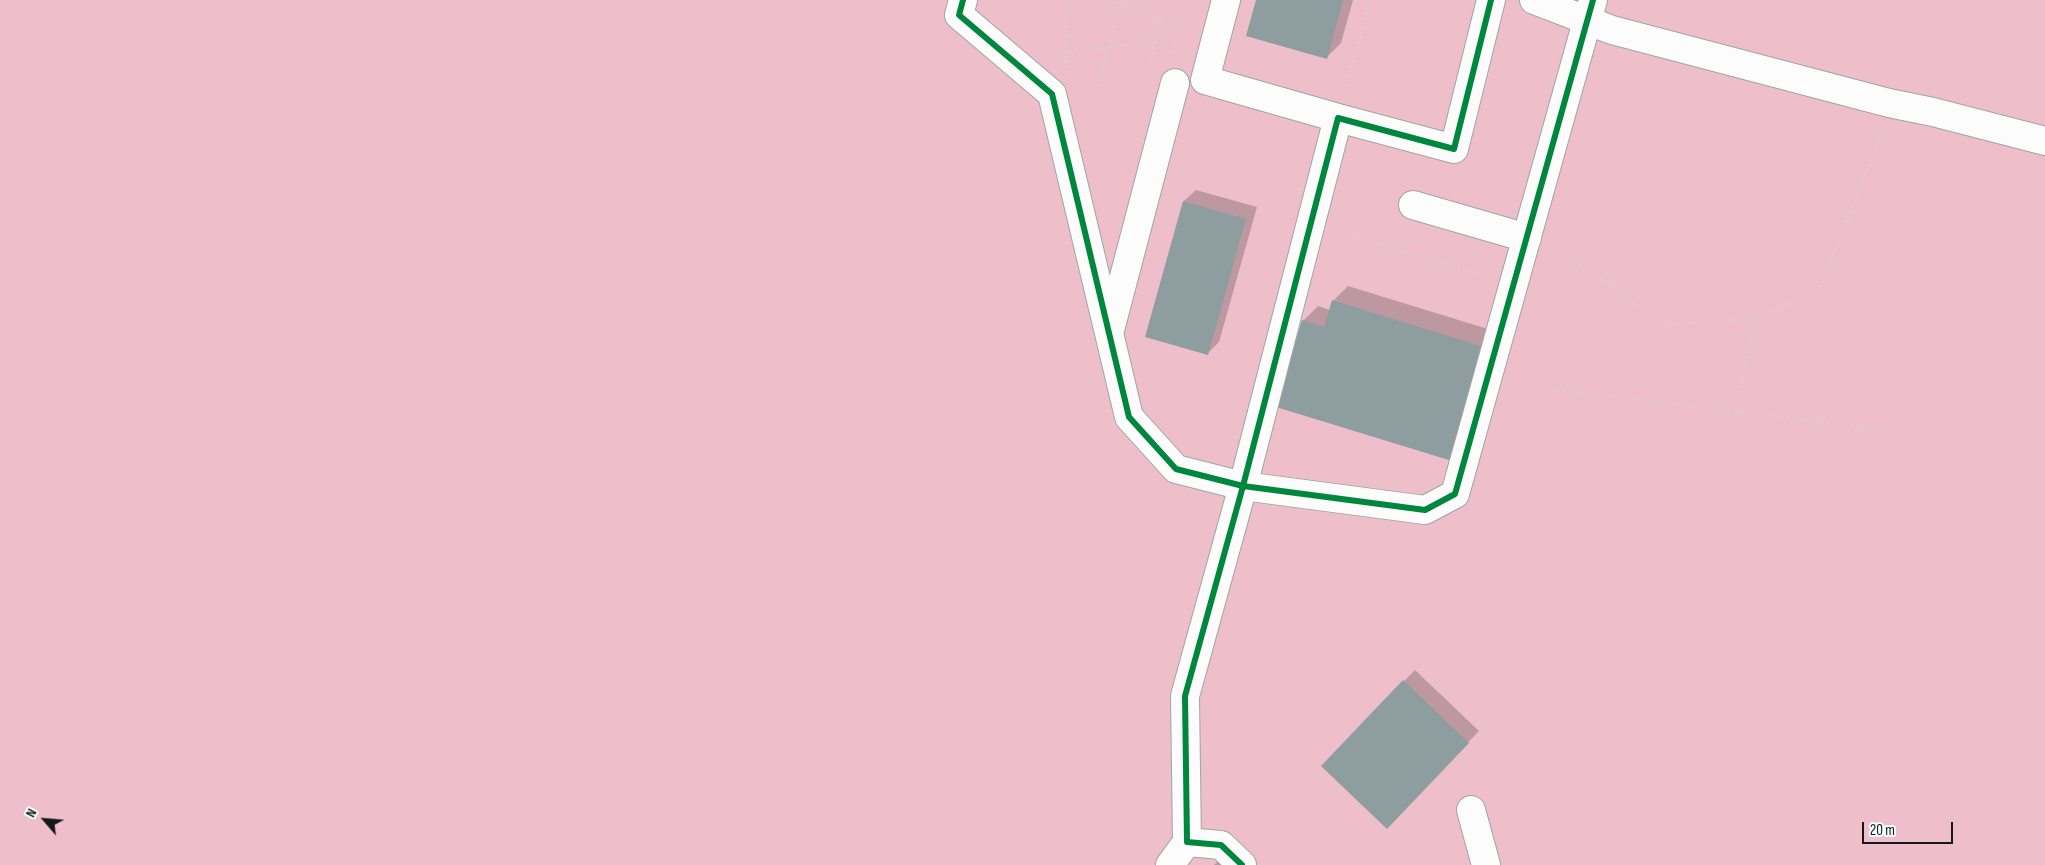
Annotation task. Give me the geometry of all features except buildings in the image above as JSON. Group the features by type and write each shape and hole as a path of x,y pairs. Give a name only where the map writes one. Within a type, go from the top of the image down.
{"street":[{"path":"962,0 959,15 1052,94 1129,417 1176,469 1242,486 1426,510 1455,494 1590,11"},
{"path":"1226,0 1205,80 1454,149 1491,0"},
{"path":"1534,0 1590,11 1612,30 1889,103 1933,112 2045,141"},
{"path":"1109,333 1175,83"},
{"path":"1170,865 1187,842 1185,696 1338,118"},
{"path":"1413,204 1527,238"},
{"path":"1471,810 1486,865"},
{"path":"1187,842 1220,845 1242,865"}],"path":[{"path":"1067,76 1065,8 1068,0"},
{"path":"1107,0 1120,2 1216,37"},
{"path":"1145,77 1166,0"},
{"path":"1338,118 1370,0"},
{"path":"1096,90 1120,2"},
{"path":"1066,51 1174,40 1175,83"},
{"path":"1527,238 1620,289 1658,325 1754,319 1820,291 1881,137 1889,103"},
{"path":"1334,230 1514,285"},
{"path":"1736,412 1754,319"},
{"path":"1483,394 1560,390 1890,430"}],"shaded area":[{"path":"0,0 2045,0 2045,865 0,865"}],"cycle path":[{"path":"963,0 959,15 1052,94 1129,417 1176,469 1243,486 1185,696 1187,842 1221,845 1242,865"},
{"path":"1491,0 1454,149 1338,118 1243,486 1425,510 1455,494 1593,0"}]}
